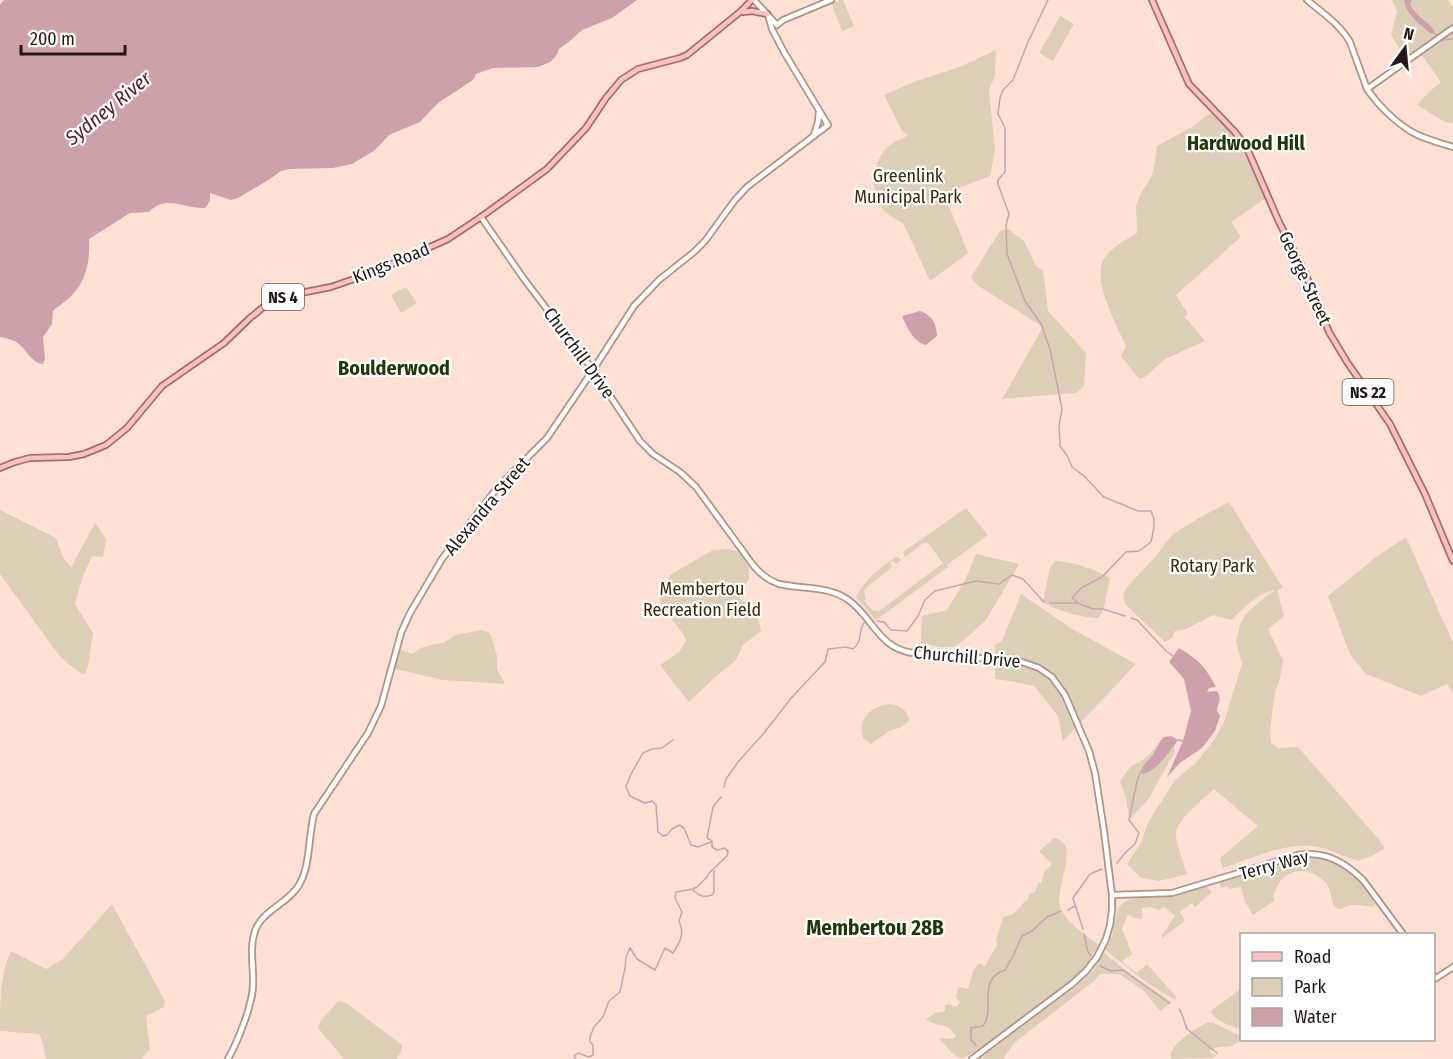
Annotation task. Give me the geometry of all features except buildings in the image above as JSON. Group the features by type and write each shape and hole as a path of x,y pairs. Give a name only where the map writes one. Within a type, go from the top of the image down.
{"main road":[{"name":"Kings Road","path":"0,468 28,459 69,457 98,449 128,428 163,385 221,345 272,300 331,287 374,272 448,239 481,218 547,169 586,128 621,80 638,69 687,55 753,0"},
{"path":"753,0 777,25"},
{"path":"776,35 777,25 783,21 831,0"},
{"name":"George Street","path":"1152,0 1189,84 1246,146 1279,222 1305,273 1329,332 1390,424 1425,494 1453,561"},
{"path":"1307,0 1347,36 1367,89 1395,121 1413,133 1453,147"},
{"path":"740,12 752,11 767,14"},
{"path":"767,14 784,52 819,108 819,120 813,135"},
{"path":"1367,89 1453,28"},
{"name":"Alexandra Street","path":"228,1059 251,1002 252,942 256,926 291,896 300,884 306,866 314,814 375,719 381,706 401,633 410,613 442,559 498,487 547,438 634,306 659,280 703,243 747,187 828,124 819,108"},
{"name":"Churchill Drive","path":"481,218 593,370 640,441 696,487 753,565 768,579 783,585 830,592 841,596 854,605 884,640 901,651 1019,660 1053,677 1065,695 1091,759 1104,831 1112,895 1112,917 1102,948 1091,966 1079,979 972,1059"},
{"name":"Terry Way","path":"1112,895 1172,893 1298,855 1320,854 1342,862 1363,880 1402,933"},
{"path":"1435,977 1453,967"}],"green space":[{"path":"843,0 854,26 842,31 831,3"},
{"path":"1392,0 1448,0 1453,7 1453,124 1443,121 1417,105 1441,82 1419,51 1406,59 1391,35 1397,11"},
{"path":"1060,16 1074,24 1053,61 1039,53"},
{"name":"Greenlink Municipal Park","path":"996,50 995,75 989,91 995,150 990,176 951,191 947,201 968,253 930,281 903,223 882,209 874,187 875,171 880,156 894,142 907,136 901,129 884,95 916,81 957,68"},
{"path":"1213,112 1240,142 1266,198 1231,222 1241,237 1176,295 1188,314 1185,317 1205,341 1165,359 1145,377 1139,379 1121,356 1126,346 1103,290 1101,268 1104,259 1111,251 1137,233 1136,206 1151,177 1157,146 1194,126"},
{"path":"1008,229 1024,241 1036,266 1043,271 1048,311 1086,353 1084,386 1076,393 1002,399 1043,327 977,285 971,277 1000,231"},
{"path":"406,287 417,303 401,313 391,295"},
{"name":"Rotary Park","path":"1229,502 1283,588 1277,590 1284,616 1268,629 1283,660 1275,693 1270,729 1271,743 1278,748 1298,747 1385,848 1358,861 1319,847 1292,846 1223,868 1220,858 1258,826 1214,789 1186,815 1176,832 1178,847 1187,874 1159,881 1141,878 1127,864 1141,843 1148,823 1175,780 1196,763 1216,737 1224,722 1242,664 1236,642 1240,625 1246,614 1276,590 1257,597 1231,620 1213,615 1186,629 1175,631 1172,638 1165,642 1125,604 1123,594 1172,535"},
{"path":"966,508 988,535 876,620 856,597 868,579 896,557 901,560 896,564 893,561 890,563 892,567 865,590 864,601 873,611 878,612 943,563 927,542 905,557 903,552"},
{"path":"0,510 56,538 63,558 71,567 95,523 106,539 103,557 92,556 83,576 75,604 93,633 85,674 61,658 0,574"},
{"path":"1406,537 1453,643 1453,693 1447,684 1421,696 1366,674 1350,654 1328,596 1375,558"},
{"name":"Membertou Recreation Field","path":"713,550 737,551 749,568 749,579 737,596 757,612 761,631 743,645 736,660 689,702 660,665 679,652 686,641 660,601 662,589 670,575"},
{"path":"976,554 1019,564 986,620 962,642 954,647 921,643 922,616 947,610 965,580"},
{"path":"1055,561 1084,566 1110,578 1103,611 1098,618 1069,613 1043,602 1050,568"},
{"path":"1021,594 1072,629 1136,664 1063,741 1058,716 1034,686 995,679 995,645 1002,641"},
{"path":"482,630 490,633 497,656 497,669 505,684 443,680 392,668 397,648 412,654 421,648 444,643 455,635"},
{"path":"890,704 903,709 909,721 902,727 889,731 871,744 863,738 864,719 877,708"},
{"path":"1161,740 1140,773 1153,769 1174,747 1175,751 1151,795 1129,820 1126,797 1120,781 1131,766 1150,754"},
{"path":"1054,838 1062,842 1067,858 1060,891 1061,910 1073,924 1099,945 1083,970 1072,980 999,1035 966,1057 959,1058 939,1038 953,1039 956,1036 953,1031 926,1019 935,1013 943,1012 945,1005 957,1006 960,1002 956,997 958,987 968,989 973,971 979,963 985,966 997,945 996,940 1003,917 1014,914 1028,900 1029,894 1035,892 1044,873 1052,864 1039,851"},
{"path":"1307,857 1333,861 1354,875 1375,906 1350,905 1341,909 1336,908 1325,882 1305,871 1294,872 1284,877 1275,891 1274,901 1253,915 1245,902 1241,887 1221,888 1220,883 1225,879"},
{"path":"1202,886 1212,892 1195,907 1192,903 1180,912 1185,921 1162,938 1175,916 1164,907 1159,910 1151,907 1142,908 1142,919 1128,915 1122,929 1132,954 1122,962 1137,973 1147,964 1177,998 1175,1000 1146,982 1105,950 1112,936 1118,908 1124,902 1131,899 1168,896"},
{"path":"112,904 165,1001 164,1007 146,1016 150,1049 141,1059 46,1059 39,1034 0,1031 3,979 11,951 46,969 63,959"},
{"path":"1104,953 1172,1002 1160,1011 1144,991 1119,974 1100,974 1014,1043 1003,1059 979,1059 1079,984 1094,969"},
{"path":"1240,990 1240,1029 1217,1019 1211,1013"},
{"path":"338,1001 346,1003 402,1045 397,1059 344,1059 318,1028 320,1022"},
{"path":"1208,1022 1214,1023 1240,1036 1240,1040 1232,1045 1210,1050 1210,1053 1216,1055 1212,1058 1171,1059 1171,1052 1176,1045"}],"water":[{"name":"Sydney River","path":"4,0 637,0 612,18 582,30 559,49 550,62 538,67 493,68 476,74 473,80 438,103 420,122 389,135 375,150 352,164 333,168 281,171 238,198 231,200 210,193 210,201 205,208 169,203 155,207 149,212 130,213 89,239 88,262 81,283 70,297 53,311 52,324 43,337 45,359 43,364 33,359 17,343 0,337 0,5"},
{"path":"1404,0 1412,0 1410,4 1412,8 1435,31 1431,34 1414,19"},
{"path":"920,311 930,317 937,332 937,336 926,345 917,341 902,316"},
{"path":"1179,648 1201,664 1212,680 1216,687 1209,688 1207,692 1217,691 1219,694 1217,711 1220,716 1215,731 1202,748 1180,763 1167,777 1183,741 1191,711 1184,679 1169,662"},
{"path":"1171,736 1178,740 1168,754 1154,769 1140,773 1161,740"}],"waterway":[{"path":"1048,0 1013,80 1003,90 1000,98 998,114 1005,128 1005,172 998,180 998,184 1009,214 1006,225 1007,254 1025,301 1041,324 1050,349 1062,409 1059,426 1060,446 1072,467 1104,497 1138,511 1151,511 1153,515 1154,526 1151,542 1139,551 1126,552 1102,577 1081,588 1072,598 1093,609 1103,609 1125,616"},
{"path":"1433,32 1441,40 1453,39"},
{"path":"877,621 884,622 891,630 907,631 918,616 925,600 935,591 976,581 999,584 1012,575 1023,579 1044,602"},
{"path":"1050,603 1079,603"},
{"path":"1131,618 1137,620 1173,656"},
{"path":"724,787 726,779 738,762 792,697 825,662 828,649 846,647 853,649 858,642 864,623"},
{"path":"673,740 662,748 643,753 626,787 630,796 645,803 652,801 656,805 658,832 663,836 679,825 684,828 691,845 698,847 711,842"},
{"path":"1178,740 1183,741"},
{"path":"1117,863 1135,844 1139,833 1129,820 1140,773"},
{"path":"576,1059 574,1056 578,1053 589,1057 593,1055 590,1037 594,1027 603,1017 609,1001 620,992 626,957 630,948 637,959 655,970 665,948 673,953 678,945 682,934 679,921 682,912 675,898 676,892 697,887 727,856 728,852 725,848 717,850 712,847 712,841 707,838 713,807 721,797"},
{"path":"1083,929 1073,898 1090,874 1102,869"},
{"path":"693,890 702,896 712,895 714,871"},
{"path":"1068,910 1075,906"},
{"path":"976,1045 971,1040 971,1028 983,1026 986,1019 991,980 1005,970 1022,936 1032,931 1047,917 1061,911"},
{"path":"1084,934 1091,956"},
{"path":"1100,966 1111,971 1123,970 1169,1003"},
{"path":"1179,1009 1187,1029 1217,1053"}],"district":[{"name":"Hardwood Hill","path":"1246,143"},
{"name":"Boulderwood","path":"394,368"},
{"name":"Membertou 28B","path":"875,928"}]}
